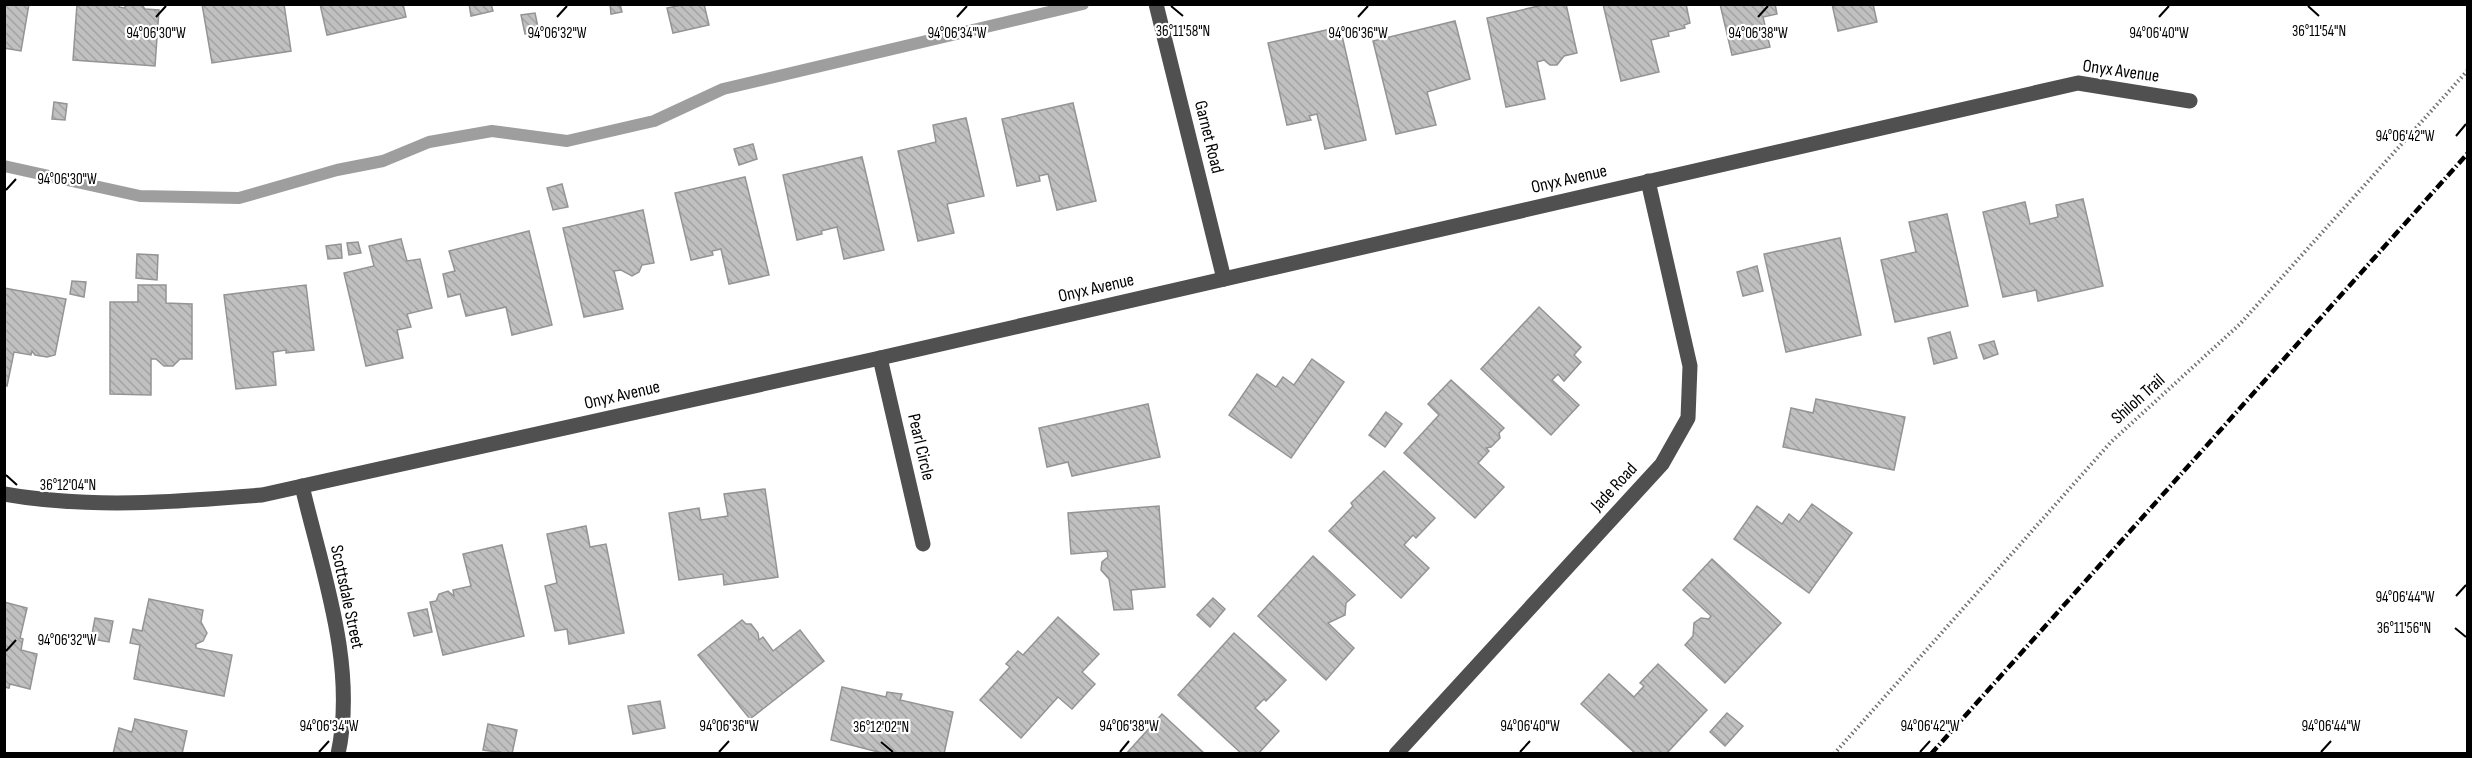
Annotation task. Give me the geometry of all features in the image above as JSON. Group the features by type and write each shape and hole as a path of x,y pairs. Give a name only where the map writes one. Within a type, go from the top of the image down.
{"street":[{"name":"Garnet Road","path":"1156,4 1224,279"},
{"name":"Onyx Avenue","path":"4,494 42,501 165,503 262,495 880,358 2078,83 2190,101"},
{"name":"Jade Road","path":"1396,753 1662,464 1688,418 1690,366 1648,181"},
{"name":"Pearl Circle","path":"880,358 923,544"},
{"name":"Scottsdale Street","path":"302,486 342,651 342,735 338,753"}],"path":[{"name":"Shiloh Trail","path":"1834,753 2110,442 2240,324 2468,70"}],"building":[{"path":"4,4 29,4 21,51 4,48"},
{"path":"77,4 119,4 119,7 124,8 128,4 141,4 145,9 159,10 155,66 73,60"},
{"path":"202,4 284,4 291,51 212,63"},
{"path":"320,4 403,4 406,17 327,35"},
{"path":"469,4 491,4 493,11 471,16"},
{"path":"610,4 620,4 622,12 611,14"},
{"path":"686,4 704,4 709,25 673,33 667,8"},
{"path":"1547,4 1566,4 1577,53 1564,56 1557,65 1550,65 1544,60 1537,62 1545,99 1506,107 1487,18"},
{"path":"1603,4 1686,4 1690,23 1684,25 1685,28 1668,32 1669,36 1651,40 1659,72 1621,81"},
{"path":"1720,4 1775,4 1777,14 1763,17 1770,47 1732,55"},
{"path":"1832,4 1873,4 1877,22 1838,31"},
{"path":"535,13 539,32 525,34 521,15"},
{"path":"1455,21 1470,79 1427,92 1436,125 1396,134 1373,41"},
{"path":"1340,27 1366,140 1325,149 1317,114 1309,116 1311,120 1287,125 1268,43"},
{"path":"54,102 67,104 65,120 52,119"},
{"path":"1073,103 1096,201 1057,210 1048,174 1039,176 1040,181 1017,186 1002,119"},
{"path":"966,118 984,196 947,204 954,233 918,241 898,151 936,142 933,125"},
{"path":"753,144 757,159 739,165 734,149"},
{"path":"862,157 884,250 844,259 837,227 821,231 822,234 797,240 783,175"},
{"path":"745,177 769,275 729,284 721,249 712,251 713,255 691,260 675,193"},
{"path":"562,184 568,207 553,210 547,188"},
{"path":"2083,199 2103,286 2038,301 2036,290 2003,297 1983,212 2025,202 2030,224 2058,217 2056,205"},
{"path":"643,210 654,263 642,265 639,272 632,276 621,270 614,271 623,309 584,317 563,228"},
{"path":"1947,214 1968,306 1895,322 1881,260 1916,252 1909,222"},
{"path":"529,231 552,325 512,335 506,307 466,316 460,294 448,297 443,274 455,271 449,251"},
{"path":"1840,238 1861,335 1786,352 1764,254"},
{"path":"401,239 407,261 420,259 432,308 407,314 411,327 397,330 403,358 366,366 344,273 374,266 369,246"},
{"path":"358,242 361,253 349,255 347,243"},
{"path":"341,244 342,258 328,259 326,246"},
{"path":"137,254 158,255 157,280 136,278"},
{"path":"1757,266 1763,291 1743,296 1737,272"},
{"path":"72,281 86,282 84,297 70,294"},
{"path":"138,285 166,285 166,303 192,304 192,359 180,359 173,366 164,366 156,359 151,359 151,395 110,394 110,302 138,302"},
{"path":"306,285 314,350 273,352 276,385 236,389 224,295"},
{"path":"4,288 66,299 55,355 47,357 35,355 32,351 31,355 14,352 7,386 4,386"},
{"path":"1539,307 1581,347 1574,355 1581,362 1564,381 1558,374 1552,380 1579,405 1551,435 1481,369"},
{"path":"1950,332 1957,358 1934,364 1928,338"},
{"path":"1994,341 1998,354 1984,359 1979,345"},
{"path":"1312,359 1344,382 1291,458 1229,415 1257,374 1276,387 1283,377 1294,385"},
{"path":"1451,380 1504,428 1499,433 1500,438 1491,447 1486,448 1489,451 1478,463 1504,487 1475,518 1404,453 1439,415 1428,404"},
{"path":"1816,399 1905,417 1894,470 1783,447 1791,408 1813,413"},
{"path":"1148,404 1160,457 1072,476 1068,462 1047,467 1039,428"},
{"path":"1386,412 1402,424 1385,447 1369,435"},
{"path":"1384,471 1435,518 1416,538 1413,535 1404,545 1429,568 1401,598 1329,531 1353,506 1351,503"},
{"path":"765,489 778,577 724,585 723,574 679,580 669,513 699,508 701,520 728,516 724,494"},
{"path":"1812,504 1852,533 1809,593 1734,539 1757,506 1782,524 1789,514 1799,522"},
{"path":"1159,506 1165,587 1131,590 1133,609 1114,610 1109,579 1101,570 1102,562 1108,557 1107,551 1071,554 1068,513"},
{"path":"586,526 590,547 606,544 624,633 569,644 567,629 555,631 545,586 557,583 547,534"},
{"path":"502,545 524,636 443,655 430,602 436,601 439,594 448,591 454,596 453,590 471,586 463,554"},
{"path":"1313,556 1355,595 1346,603 1345,615 1328,623 1354,648 1326,680 1258,616"},
{"path":"1712,559 1781,623 1725,683 1685,645 1693,636 1694,623 1701,618 1709,619 1711,616 1683,590"},
{"path":"1213,598 1225,609 1210,627 1197,615"},
{"path":"149,599 203,610 201,622 207,633 203,641 196,644 196,648 232,655 224,696 134,679 140,645 130,643 133,629 142,631"},
{"path":"4,602 27,608 20,638 23,639 21,650 37,654 30,689 10,684 9,688 4,687"},
{"path":"427,609 432,632 414,636 408,613"},
{"path":"1058,617 1099,654 1082,672 1095,684 1072,709 1058,697 1021,738 980,700 1010,667 1006,664 1018,651 1023,655"},
{"path":"95,618 113,621 109,642 91,639"},
{"path":"742,620 746,624 751,624 758,633 759,640 763,637 773,651 800,630 824,661 750,719 698,655"},
{"path":"1234,633 1286,680 1266,701 1264,699 1255,708 1279,731 1258,754 1242,754 1178,695"},
{"path":"1658,664 1707,710 1666,754 1636,754 1581,704 1609,674 1634,697 1644,686 1640,683"},
{"path":"842,687 886,697 887,692 902,694 900,700 953,712 944,754 886,754 831,740"},
{"path":"660,701 665,728 633,734 628,706"},
{"path":"1727,713 1743,726 1725,746 1710,732"},
{"path":"1162,714 1204,753 1126,754"},
{"path":"135,719 187,731 182,754 113,754 119,728 132,732"},
{"path":"488,724 517,730 512,754 483,750"}],"waterway":[{"path":"4,166 140,196 239,198 337,170 383,161 429,142 492,131 567,141 654,121 723,89 1083,4"}],"railway":[{"path":"1931,754 2468,153"}]}
